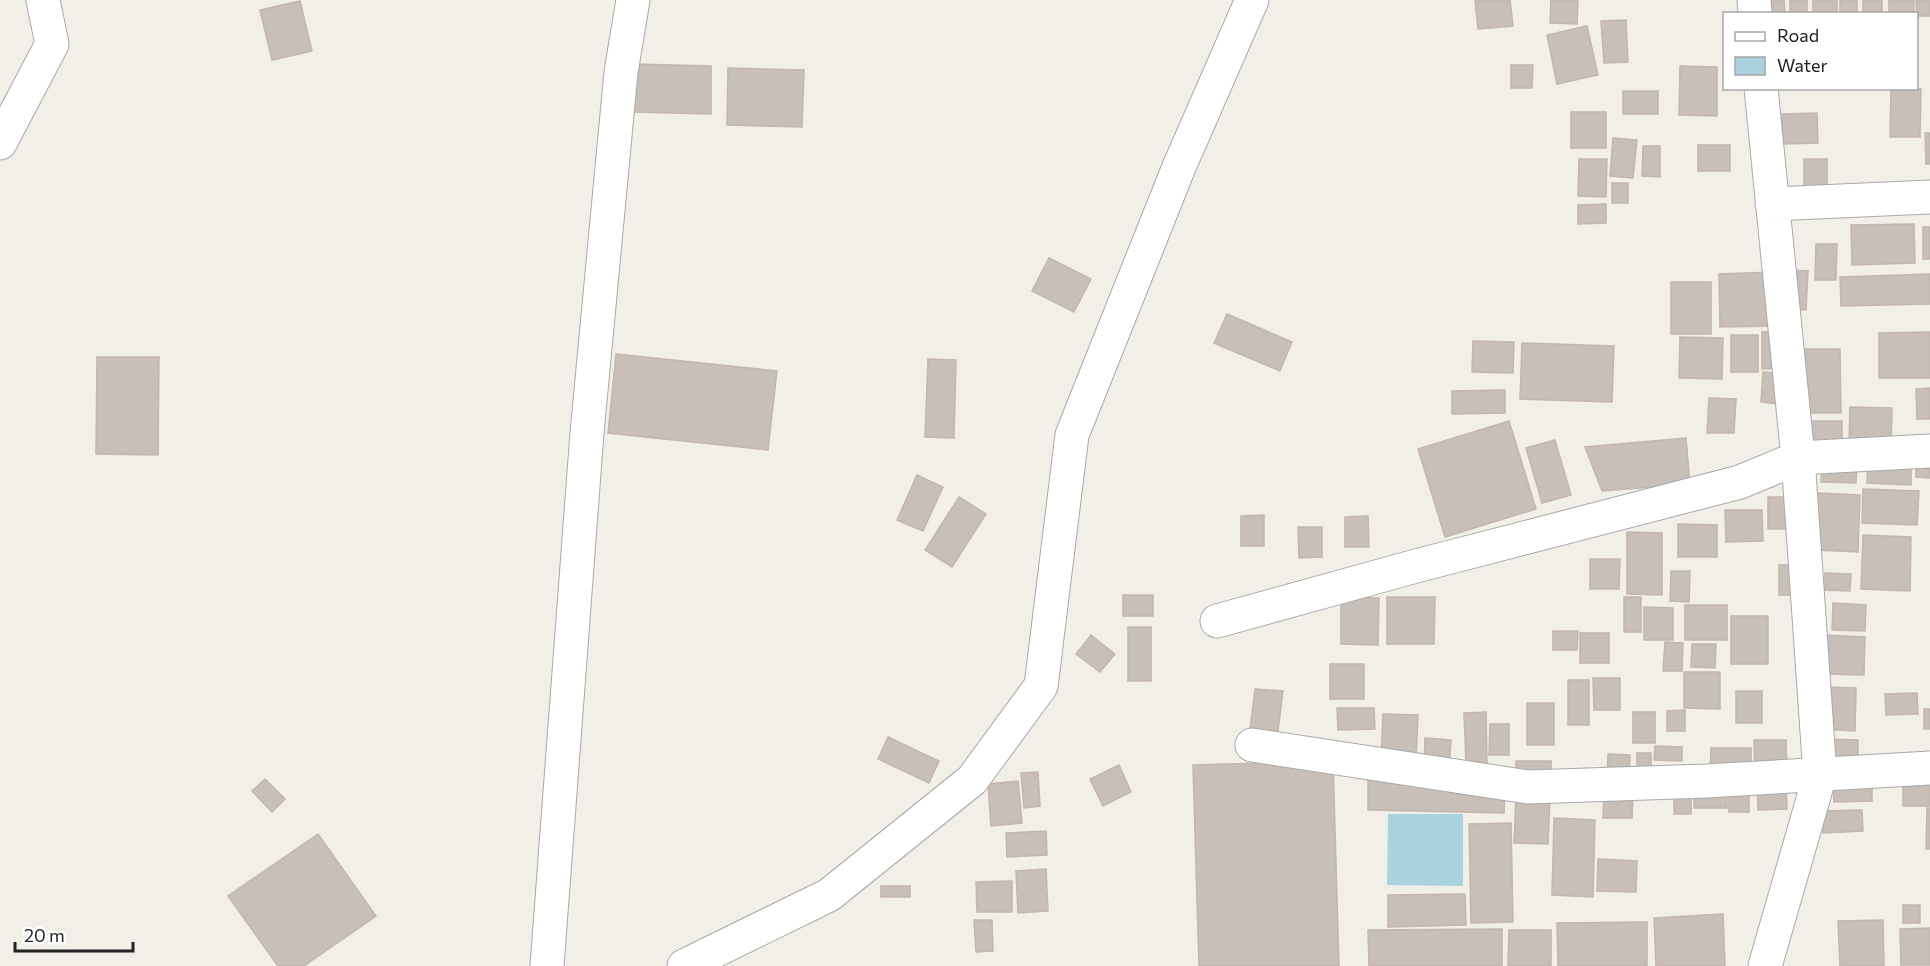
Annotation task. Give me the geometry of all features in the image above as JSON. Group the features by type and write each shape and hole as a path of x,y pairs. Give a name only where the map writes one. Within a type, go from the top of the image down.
{"street":[{"path":"0,143 52,44 43,0"},
{"path":"547,966 586,433 621,72 633,0"},
{"path":"684,966 829,895 972,780 1041,686 1072,435 1179,167 1252,0"},
{"path":"1761,90 1798,458 1820,775 1765,966"},
{"path":"1772,204 1930,196"},
{"path":"1217,621 1416,566 1740,482 1798,458 1930,451"},
{"path":"1252,745 1528,787 1930,768"}],"water":[{"path":"1388,814 1463,814 1463,886 1387,885"}],"building":[{"path":"1475,0 1510,0 1513,26 1478,29"},
{"path":"1551,0 1578,0 1577,24 1550,23"},
{"path":"1761,0 1784,0 1785,12 1762,12"},
{"path":"1790,0 1807,0 1807,12 1790,12"},
{"path":"1813,0 1837,0 1837,12 1813,12"},
{"path":"1840,0 1857,0 1857,12 1840,12"},
{"path":"1863,0 1882,0 1882,12 1863,12"},
{"path":"1889,0 1914,0 1914,12 1889,12"},
{"path":"1916,0 1930,0 1930,16 1918,16"},
{"path":"300,1 312,51 272,60 260,10"},
{"path":"1626,20 1628,62 1604,63 1601,21"},
{"path":"1587,26 1598,75 1557,84 1547,35"},
{"path":"635,64 711,66 711,114 634,112"},
{"path":"1511,65 1533,65 1532,88 1511,88"},
{"path":"1680,66 1717,67 1717,116 1679,115"},
{"path":"728,68 804,70 802,127 727,125"},
{"path":"1921,89 1920,137 1890,137 1891,90"},
{"path":"1623,91 1658,91 1658,114 1623,114"},
{"path":"1571,112 1606,112 1606,148 1571,148"},
{"path":"1817,113 1818,143 1783,144 1782,114"},
{"path":"1925,133 1930,133 1930,164 1926,164"},
{"path":"1613,138 1637,140 1633,178 1610,176"},
{"path":"1698,145 1730,145 1730,171 1698,171"},
{"path":"1643,146 1660,146 1660,177 1642,176"},
{"path":"1579,159 1607,159 1606,197 1578,196"},
{"path":"1804,159 1827,159 1827,189 1804,189"},
{"path":"1612,183 1628,183 1628,203 1612,203"},
{"path":"1606,204 1606,223 1578,224 1578,205"},
{"path":"1914,224 1915,263 1852,265 1851,225"},
{"path":"1923,227 1930,227 1930,259 1923,259"},
{"path":"1816,244 1837,244 1836,280 1815,280"},
{"path":"1049,258 1091,279 1074,312 1032,291"},
{"path":"1789,270 1808,271 1806,310 1787,309"},
{"path":"1773,272 1774,326 1720,327 1719,274"},
{"path":"1930,274 1930,304 1841,306 1840,277"},
{"path":"1671,282 1711,282 1711,334 1671,334"},
{"path":"1227,314 1292,342 1280,371 1214,343"},
{"path":"1784,331 1785,368 1762,369 1762,332"},
{"path":"1930,332 1930,378 1879,378 1879,333"},
{"path":"1731,335 1758,335 1758,372 1731,372"},
{"path":"1680,337 1723,338 1722,379 1679,378"},
{"path":"1473,341 1514,342 1513,373 1472,372"},
{"path":"1522,343 1614,346 1612,402 1520,399"},
{"path":"1799,349 1840,349 1841,413 1799,413"},
{"path":"616,354 777,371 768,450 608,433"},
{"path":"97,357 159,357 158,455 96,454"},
{"path":"928,359 956,360 954,438 925,437"},
{"path":"1763,372 1784,374 1781,404 1761,402"},
{"path":"1930,388 1930,419 1917,419 1916,389"},
{"path":"1505,390 1505,413 1452,414 1452,391"},
{"path":"1709,398 1736,399 1734,433 1707,433"},
{"path":"1850,407 1892,408 1891,448 1849,446"},
{"path":"1509,421 1536,509 1445,537 1418,449"},
{"path":"1801,421 1842,421 1842,452 1802,452"},
{"path":"1686,438 1690,484 1602,491 1585,447"},
{"path":"1555,440 1571,495 1542,503 1526,448"},
{"path":"1916,456 1930,457 1930,478 1916,477"},
{"path":"1868,462 1911,463 1911,485 1867,483"},
{"path":"1822,463 1857,464 1856,483 1821,482"},
{"path":"917,475 943,487 923,531 897,520"},
{"path":"1863,489 1919,491 1917,525 1862,523"},
{"path":"1817,493 1860,495 1858,552 1815,550"},
{"path":"959,497 986,514 952,567 925,550"},
{"path":"1768,497 1789,497 1789,529 1768,529"},
{"path":"1725,510 1762,510 1763,541 1726,542"},
{"path":"1264,515 1264,546 1241,546 1241,516"},
{"path":"1368,516 1369,547 1345,547 1345,517"},
{"path":"1678,524 1717,525 1717,557 1678,557"},
{"path":"1298,527 1322,527 1322,557 1299,558"},
{"path":"1627,532 1662,533 1662,595 1627,594"},
{"path":"1863,535 1911,537 1910,591 1861,589"},
{"path":"1590,559 1620,559 1619,589 1590,589"},
{"path":"1779,565 1805,565 1804,595 1779,595"},
{"path":"1671,571 1690,571 1689,602 1670,601"},
{"path":"1825,573 1851,574 1850,591 1825,590"},
{"path":"1123,595 1153,595 1153,616 1123,616"},
{"path":"1341,597 1379,598 1378,645 1341,644"},
{"path":"1387,597 1435,597 1434,644 1387,644"},
{"path":"1624,597 1641,597 1641,632 1624,632"},
{"path":"1833,603 1866,605 1865,631 1832,630"},
{"path":"1685,605 1727,605 1727,640 1685,640"},
{"path":"1644,607 1673,608 1673,640 1644,640"},
{"path":"1731,616 1768,616 1768,664 1731,664"},
{"path":"1128,627 1151,627 1151,681 1128,681"},
{"path":"1553,631 1578,631 1577,650 1553,650"},
{"path":"1580,633 1609,633 1609,663 1580,663"},
{"path":"1091,635 1115,654 1100,672 1076,654"},
{"path":"1825,635 1865,637 1864,675 1824,674"},
{"path":"1665,642 1683,643 1682,671 1663,671"},
{"path":"1692,644 1716,644 1715,668 1691,667"},
{"path":"1330,664 1364,664 1364,699 1330,699"},
{"path":"1684,672 1720,672 1720,709 1684,708"},
{"path":"1593,678 1620,678 1620,710 1594,710"},
{"path":"1568,680 1589,680 1589,725 1568,725"},
{"path":"1823,687 1856,688 1855,731 1821,729"},
{"path":"1255,689 1283,691 1278,731 1250,729"},
{"path":"1736,691 1762,691 1762,723 1736,723"},
{"path":"1917,693 1918,714 1886,715 1885,694"},
{"path":"1527,703 1554,703 1554,745 1527,745"},
{"path":"1337,708 1374,708 1375,729 1338,730"},
{"path":"1924,709 1930,709 1930,729 1924,729"},
{"path":"1685,710 1685,731 1667,731 1667,711"},
{"path":"1486,712 1487,763 1466,763 1464,713"},
{"path":"1633,712 1655,712 1655,743 1633,743"},
{"path":"1383,714 1418,715 1416,761 1381,760"},
{"path":"1490,724 1509,724 1509,755 1489,755"},
{"path":"888,737 939,761 929,783 878,759"},
{"path":"1425,738 1451,740 1449,768 1424,767"},
{"path":"1826,739 1858,740 1858,770 1825,769"},
{"path":"1754,740 1786,740 1787,772 1755,772"},
{"path":"1655,746 1682,747 1682,761 1654,760"},
{"path":"1711,748 1751,748 1751,773 1710,772"},
{"path":"1637,753 1651,753 1651,773 1637,773"},
{"path":"1608,754 1630,755 1629,779 1607,778"},
{"path":"1333,761 1339,966 1199,966 1193,765"},
{"path":"1516,761 1551,761 1551,779 1516,779"},
{"path":"1119,765 1131,792 1103,806 1090,779"},
{"path":"1038,772 1040,806 1024,808 1021,773"},
{"path":"1368,775 1505,791 1504,813 1368,810"},
{"path":"1903,775 1930,775 1930,806 1903,806"},
{"path":"265,779 285,799 272,812 252,791"},
{"path":"1018,781 1022,823 991,826 988,784"},
{"path":"1833,781 1872,781 1872,801 1834,802"},
{"path":"1757,783 1786,783 1787,809 1758,810"},
{"path":"1729,788 1749,788 1749,812 1729,812"},
{"path":"1694,789 1727,789 1727,808 1694,808"},
{"path":"1604,791 1633,791 1632,818 1603,818"},
{"path":"1674,791 1691,791 1691,814 1674,814"},
{"path":"1516,798 1550,799 1548,844 1514,843"},
{"path":"1927,808 1930,808 1930,849 1926,849"},
{"path":"1862,810 1863,831 1823,833 1822,811"},
{"path":"1554,818 1595,820 1593,897 1552,895"},
{"path":"1511,823 1513,922 1471,923 1469,824"},
{"path":"1046,831 1047,855 1007,857 1006,833"},
{"path":"318,834 376,916 304,966 278,966 228,896"},
{"path":"1598,859 1637,861 1636,892 1597,891"},
{"path":"1046,869 1048,911 1018,913 1016,871"},
{"path":"1012,881 1012,912 977,912 976,882"},
{"path":"881,886 910,886 910,897 881,897"},
{"path":"1465,894 1466,925 1388,927 1388,895"},
{"path":"1903,905 1920,905 1920,923 1903,923"},
{"path":"1723,914 1725,966 1656,966 1654,918"},
{"path":"974,920 992,920 993,951 976,952"},
{"path":"1883,920 1884,966 1840,966 1838,921"},
{"path":"1647,922 1647,966 1558,966 1557,923"},
{"path":"1930,928 1930,965 1901,965 1900,929"},
{"path":"1502,929 1502,966 1369,966 1368,930"},
{"path":"1509,930 1551,930 1551,966 1508,966"}]}
